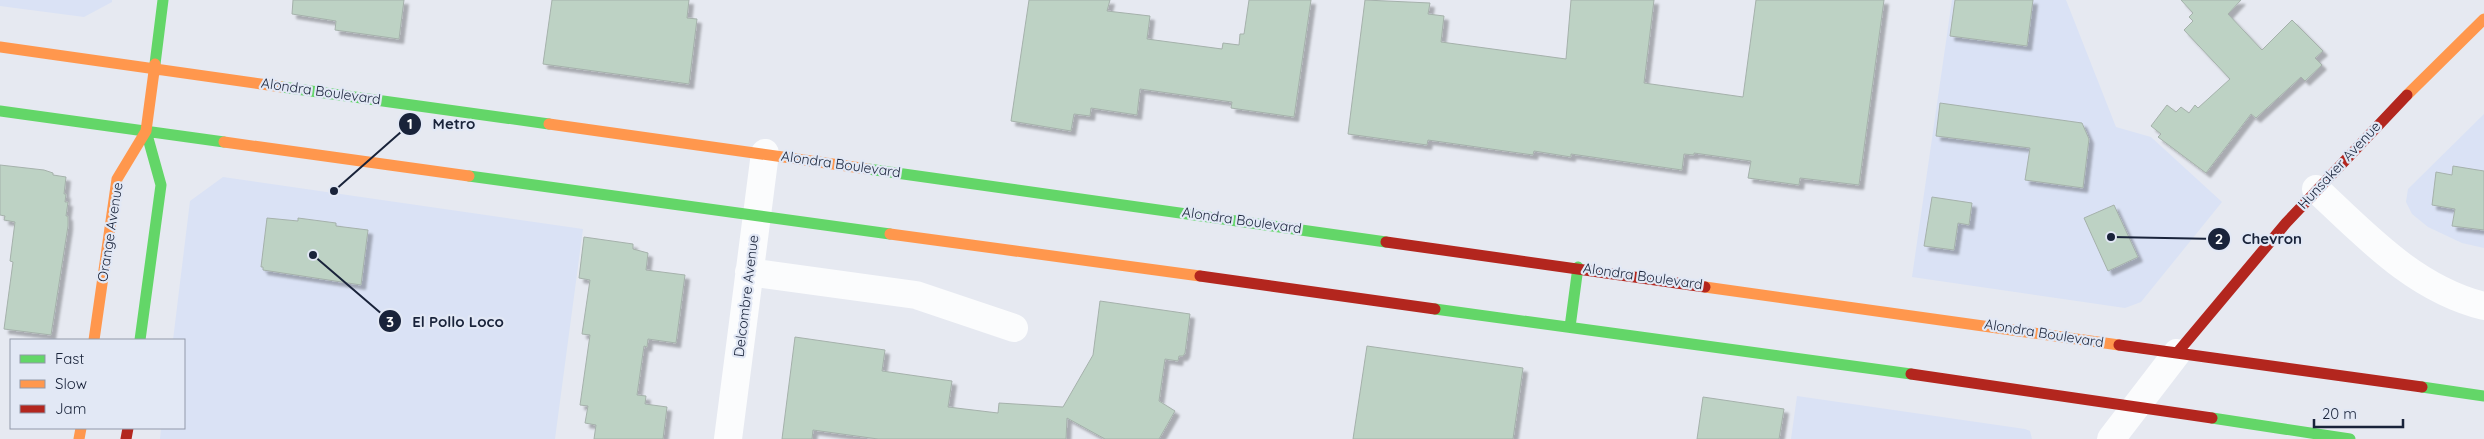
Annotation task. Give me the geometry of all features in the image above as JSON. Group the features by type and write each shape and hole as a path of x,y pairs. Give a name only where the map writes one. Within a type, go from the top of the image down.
{"main road":[{"name":"Orange Avenue","path":"140,339 161,184 146,131 163,0"},
{"name":"Hunsaker Avenue","path":"2177,353 2213,307 2316,189 2376,125 2484,19"},
{"name":"Alondra Boulevard","path":"0,47 1578,267 2484,396"},
{"path":"0,111 1570,327 2136,406 2350,439"},
{"name":"Orange Avenue","path":"94,339 117,179 146,131"},
{"path":"1570,327 1578,267"}],"street":[{"name":"Delcombre Avenue","path":"728,439 765,153"},
{"path":"2316,189 2390,257 2424,282 2461,300 2484,306"},
{"path":"749,272 916,295 1014,328"},
{"name":"Hunsaker Avenue","path":"2110,439 2177,353"}],"shaded area":[{"path":"0,0 112,0 112,2 84,17 0,6"},
{"path":"1952,0 2066,0 2116,127 2151,137 2222,202 2141,302 2125,308 1912,277"},
{"path":"2484,114 2484,248 2462,243 2428,227 2412,214 2406,202 2408,189"},
{"path":"223,177 583,229 555,439 160,439 161,429 185,429 185,339 173,339 190,201"},
{"path":"1797,396 2025,429 2030,431 2032,439 1791,439"}],"building":[{"path":"293,0 404,0 399,39 335,30 336,21 292,14"},
{"path":"552,0 689,0 687,18 697,19 689,84 543,64"},
{"path":"1029,0 1110,0 1107,11 1150,16 1147,39 1222,49 1223,43 1239,45 1240,34 1244,34 1249,0 1311,0 1294,117 1231,108 1232,102 1140,89 1137,115 1091,108 1090,116 1074,114 1071,131 1011,121"},
{"path":"1365,0 1430,3 1428,14 1444,16 1441,42 1566,59 1571,0 1654,0 1644,83 1743,97 1756,0 1884,0 1859,185 1800,178 1799,185 1748,178 1751,161 1694,153 1694,155 1684,154 1682,170 1571,154 1571,157 1534,151 1533,155 1428,140 1427,145 1348,134"},
{"path":"1955,0 2033,0 2027,46 1950,36"},
{"path":"2181,0 2241,0 2228,14 2262,50 2292,20 2323,51 2315,58 2322,65 2305,81 2301,77 2256,118 2251,114 2206,173 2158,137 2161,134 2151,126 2167,105 2176,112 2181,107 2189,113 2195,105 2198,108 2230,79 2184,30 2193,21 2189,17 2193,13"},
{"path":"1940,103 2082,123 2089,139 2083,188 2025,180 2030,148 1936,136"},
{"path":"0,165 44,170 53,173 53,175 66,177 64,194 66,194 65,202 68,202 66,216 68,216 68,226 51,335 4,329 13,262 10,261 15,222 4,220 5,216 0,215"},
{"path":"2453,166 2484,171 2484,230 2452,226 2455,209 2432,205 2436,172 2452,175"},
{"path":"1932,197 1972,203 1969,225 1958,223 1954,250 1924,246"},
{"path":"2114,205 2138,257 2108,271 2084,218"},
{"path":"267,218 298,221 298,218 368,230 361,285 263,270 263,267 261,267"},
{"path":"584,237 633,244 633,249 648,253 646,270 685,275 676,343 648,339 647,347 644,346 637,395 646,396 645,404 667,407 663,439 594,439 596,425 585,423 588,406 580,405 590,335 582,334 590,280 579,278"},
{"path":"1100,301 1190,314 1185,353 1183,356 1179,356 1178,361 1165,359 1159,401 1175,411 1159,439 1105,439 1067,418 1066,439 878,439 813,430 812,439 782,439 795,337 885,350 882,371 952,381 948,407 998,413 999,403 1063,407 1093,355"},
{"path":"1367,346 1523,368 1513,439 1353,439"},
{"path":"1703,397 1784,409 1779,439 1697,439"}],"traffic: fast":[{"path":"155,64 163,0"},
{"path":"282,87 549,124"},
{"path":"0,111 224,142"},
{"path":"140,339 161,185 146,131"},
{"path":"868,169 1386,242"},
{"path":"469,176 890,234"},
{"path":"1570,327 1578,267"},
{"path":"1435,309 1911,374"},
{"path":"2422,387 2484,396"},
{"path":"2212,418 2350,439"}],"traffic: slow":[{"path":"2407,95 2484,19"},
{"path":"0,47 282,87"},
{"path":"94,339 117,179 146,131 155,64"},
{"path":"549,124 868,169"},
{"path":"224,142 469,176"},
{"path":"890,234 1200,276"},
{"path":"1705,287 2119,345"},
{"path":"79,439 81,429"}],"traffic: jam":[{"path":"2177,353 2286,223 2407,95"},
{"path":"1386,242 1705,287"},
{"path":"1200,276 1435,309"},
{"path":"2119,345 2422,387"},
{"path":"1911,374 2212,418"},
{"path":"126,439 128,429"}],"place":[{"name":"Metro","path":"334,191"},
{"name":"Chevron","path":"2111,237"},
{"name":"El Pollo Loco","path":"313,255"}]}
